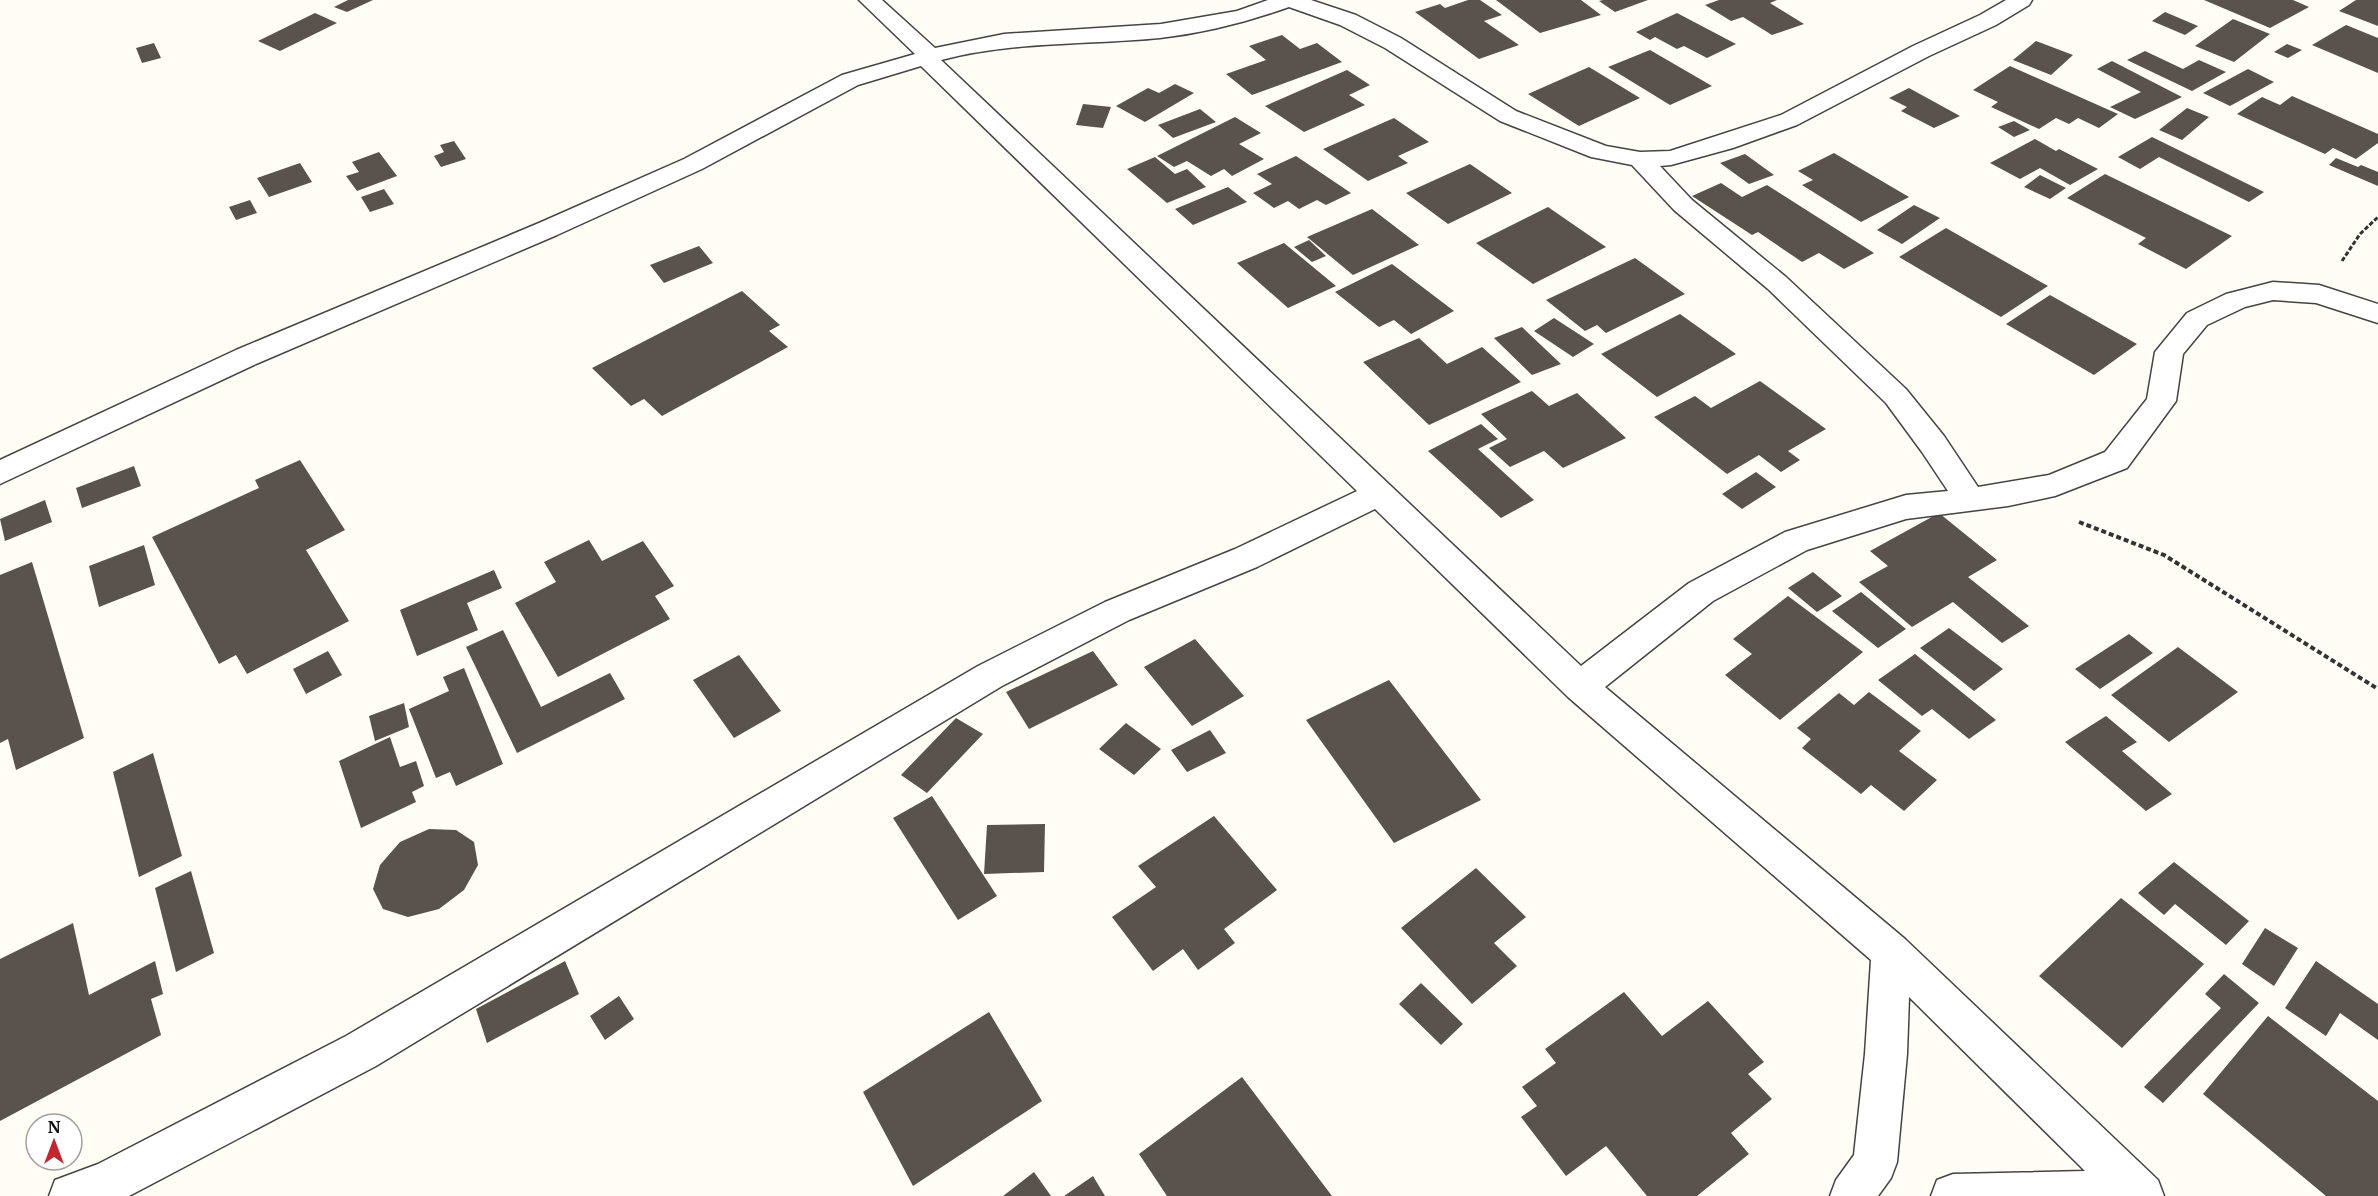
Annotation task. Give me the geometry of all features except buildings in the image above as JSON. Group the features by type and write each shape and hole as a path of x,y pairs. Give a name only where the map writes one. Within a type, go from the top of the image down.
{"street":[{"path":"870,0 1580,687 1891,952 2140,1194"},
{"path":"0,473 246,357 548,229 693,164 850,80 966,47 1023,39 1150,31 1200,25 1243,16 1289,0 1348,20 1393,43 1508,116 1600,152 1640,159 1671,158 1724,143 1789,120 1921,51 1988,20 2021,0"},
{"path":"1640,159 1683,205 1777,283 1896,396 1933,444 1970,500"},
{"path":"1580,687 1701,592 1796,541 1906,507 2008,495 2055,485 2116,460 2161,401 2169,352 2196,319 2236,300 2273,291 2319,294 2378,314"},
{"path":"72,1196 108,1183 361,1051 990,676 1117,611 1246,558 1378,494"},
{"path":"1852,1196 1875,1162 1886,1054 1891,952"},
{"path":"1953,1196 2140,1194"}],"path":[{"path":"2319,294 2360,234 2378,217"},
{"path":"2008,495 2164,555 2378,689"}]}
